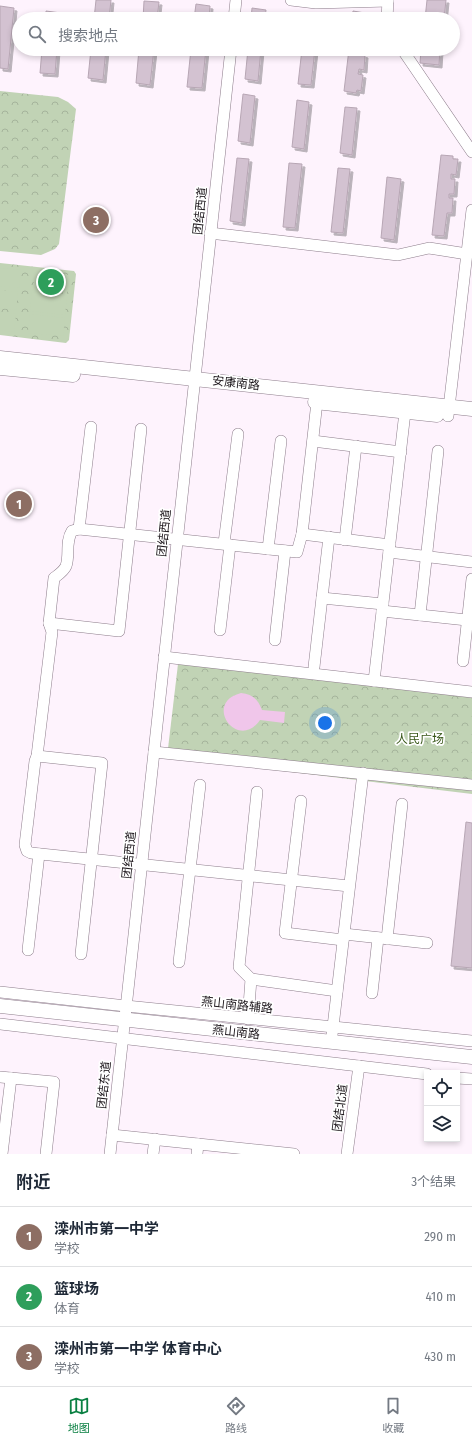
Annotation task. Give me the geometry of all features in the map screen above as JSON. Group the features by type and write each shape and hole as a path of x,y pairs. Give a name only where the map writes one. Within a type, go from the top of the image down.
{"main road":[{"name":"安康南路","path":"0,358 317,402 405,412 472,409"},
{"name":"安康南路","path":"0,368 194,384 449,411 472,418"},
{"name":"燕山南路","path":"0,1006 124,1023 472,1066"},
{"name":"燕山南路","path":"0,1016 332,1035 472,1057"}],"street":[{"path":"235,12 236,0"},
{"path":"291,0 316,3 388,0 387,12"},
{"name":"团结西道","path":"124,1023 229,56"},
{"path":"407,56 472,152"},
{"path":"449,411 472,210"},
{"path":"210,233 398,255 429,248 467,254"},
{"path":"317,402 302,534 297,552 177,538 129,535 79,529 72,531 69,536 66,567 61,574 54,578 49,623 52,632 25,845 27,851 31,854 349,886"},
{"path":"374,681 405,412"},
{"path":"79,529 91,427"},
{"path":"49,623 119,631 141,429"},
{"path":"220,630 238,434"},
{"path":"268,549 281,441"},
{"path":"313,442 401,452"},
{"path":"345,540 356,446"},
{"path":"420,615 438,451"},
{"path":"302,534 345,540 426,557 472,562"},
{"path":"314,667 329,538"},
{"path":"275,640 285,550"},
{"path":"463,661 472,579"},
{"path":"322,598 420,615 467,620"},
{"path":"164,657 472,692"},
{"path":"154,752 472,785"},
{"path":"37,756 102,763 80,954"},
{"path":"332,1035 363,773"},
{"path":"179,962 200,785"},
{"path":"257,792 247,876 239,967 252,979 337,991"},
{"path":"301,801 284,933 382,938 427,943"},
{"path":"372,993 382,938 402,804"},
{"path":"28,950 39,854"},
{"path":"248,1019 252,979"},
{"name":"燕山南路辅路","path":"0,992 124,1023 359,1066 424,1074"},
{"name":"燕山南路辅路","path":"0,1024 124,1023 248,1019 332,1035 472,1041"},
{"name":"团结东道","path":"110,1154 124,1023"},
{"name":"团结北道","path":"347,1154 359,1066"},
{"path":"2,1154 5,1078 54,1082 46,1154"},
{"path":"460,1078 472,1079"},
{"path":"112,1135 155,1139 198,1149 289,1154"},
{"path":"153,1154 155,1139"}],"green space":[{"path":"0,91 58,97 68,102 76,109 59,244 55,249 41,255 0,251"},
{"path":"0,263 74,271 76,274 69,340 66,343 0,335"},
{"path":"0,268 21,270 19,288 0,286"},
{"path":"35,271 69,275 67,293 33,289"},
{"path":"0,290 18,292 16,310 0,308"},
{"path":"32,292 67,296 65,315 30,311"},
{"path":"0,312 16,314 14,332 0,330"},
{"path":"30,314 65,318 63,336 28,333"},
{"name":"人民广场","path":"178,664 472,696 472,794 167,757"}],"shaded area":[{"path":"241,693 254,698 259,703 262,710 285,712 284,723 260,720 251,728 242,731 234,728 228,722 224,714 224,706 230,698"}],"building":[{"path":"96,0 111,0 110,12 95,12"},
{"path":"427,0 446,0 445,12 426,12"},
{"path":"144,1 159,2 158,12 143,12"},
{"path":"196,4 210,6 210,12 195,12"},
{"path":"0,6 14,8 14,12 12,12 8,69 0,68"},
{"path":"252,8 266,10 266,12 252,12"},
{"path":"41,56 56,56 55,74 40,73"},
{"path":"90,56 105,56 103,80 88,78"},
{"path":"138,56 153,56 150,85 136,83"},
{"path":"190,56 205,56 202,88 187,87"},
{"path":"247,56 260,56 258,81 245,79"},
{"path":"301,56 314,56 311,85 298,84"},
{"path":"348,56 365,56 364,70 359,69 358,74 363,75 361,91 357,90 356,93 344,91"},
{"path":"420,56 440,56 439,65 420,63"},
{"path":"243,94 255,96 250,143 238,141"},
{"path":"297,100 309,102 304,149 292,147"},
{"path":"345,107 357,108 352,155 340,153"},
{"path":"441,155 453,156 453,159 458,159 456,175 451,174 451,179 455,179 454,194 449,194 449,198 453,198 452,213 447,213 444,236 432,235"},
{"path":"237,158 249,159 242,223 230,221"},
{"path":"289,163 302,164 295,228 283,227"},
{"path":"338,168 350,169 343,233 331,232"},
{"path":"387,177 401,179 394,240 381,238"},
{"path":"466,822 472,823 472,968 451,966"}],"place":[{"name":"滦州市第一中学 体育中心","path":"96,220"},
{"name":"篮球场","path":"51,282"},
{"name":"滦州市第一中学","path":"19,504"}]}
